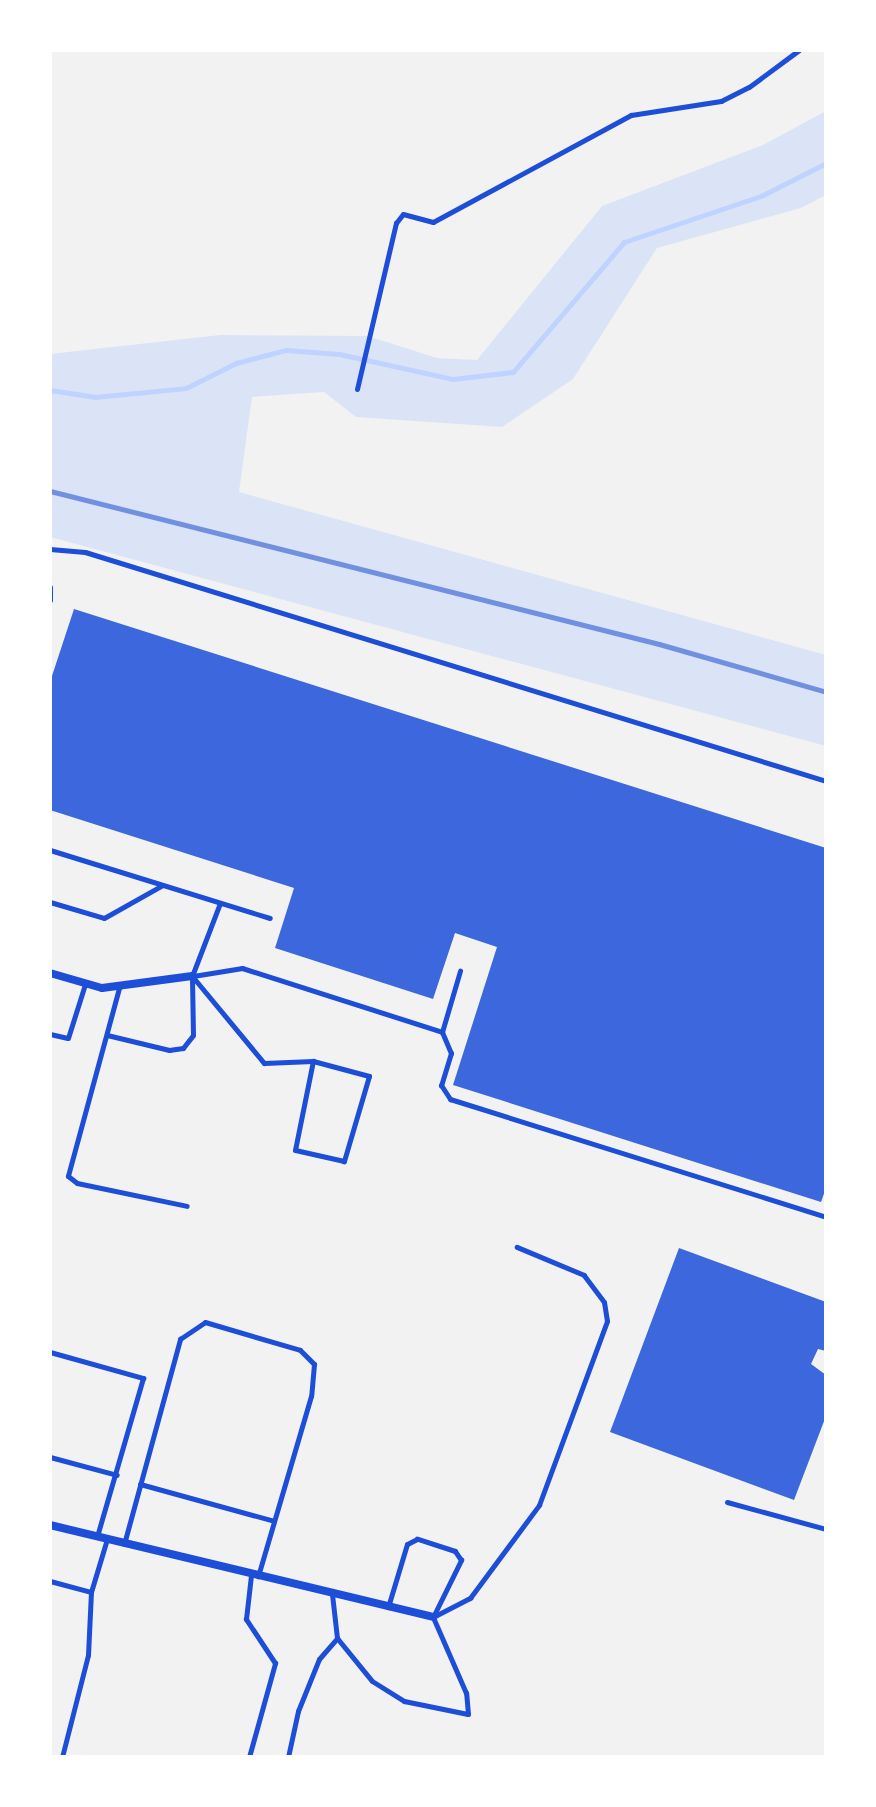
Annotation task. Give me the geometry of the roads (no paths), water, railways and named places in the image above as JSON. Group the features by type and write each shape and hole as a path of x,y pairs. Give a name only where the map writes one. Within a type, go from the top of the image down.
{"street":[{"path":"50,973 119,988 192,976"},
{"path":"50,1525 433,1617"}],"lane":[{"path":"357,389 396,223 403,214 433,222 474,205 631,115 735,94 799,50"},
{"path":"50,549 85,552 826,781"},
{"path":"50,587 50,600"},
{"path":"50,850 270,918"},
{"path":"50,902 104,918 161,886"},
{"path":"107,1035 169,1050 183,1048 193,1035 192,976 220,903"},
{"path":"192,976 242,968 442,1032"},
{"path":"460,971 442,1032 451,1053 441,1085 450,1099 826,1217"},
{"path":"192,976 264,1063 313,1061 369,1076 344,1161 295,1150 313,1061"},
{"path":"50,1034 68,1038 86,983"},
{"path":"119,988 68,1176 77,1183 187,1206"},
{"path":"433,1617 470,1598 539,1505 607,1321 604,1302 584,1275 517,1247"},
{"path":"124,1544 180,1339 205,1322 300,1350 314,1364 311,1396 274,1521 254,1576 246,1619 275,1663 249,1757"},
{"path":"50,1352 143,1378 97,1537"},
{"path":"50,1457 117,1475"},
{"path":"140,1484 274,1521"},
{"path":"727,1502 826,1529"},
{"path":"62,1757 88,1655 91,1592 107,1539"},
{"path":"332,1594 337,1638 372,1681 404,1701 468,1714 466,1693 433,1617 461,1560 455,1551 417,1539 407,1544 388,1607"},
{"path":"50,1581 91,1592"},
{"path":"288,1757 298,1711 319,1659 337,1638"}],"waterway":[{"path":"50,390 95,397 186,388 236,363 286,350 339,354 453,379 513,372 624,242 761,196 826,163"}],"railway":[{"path":"50,491 659,644 826,692"}]}
